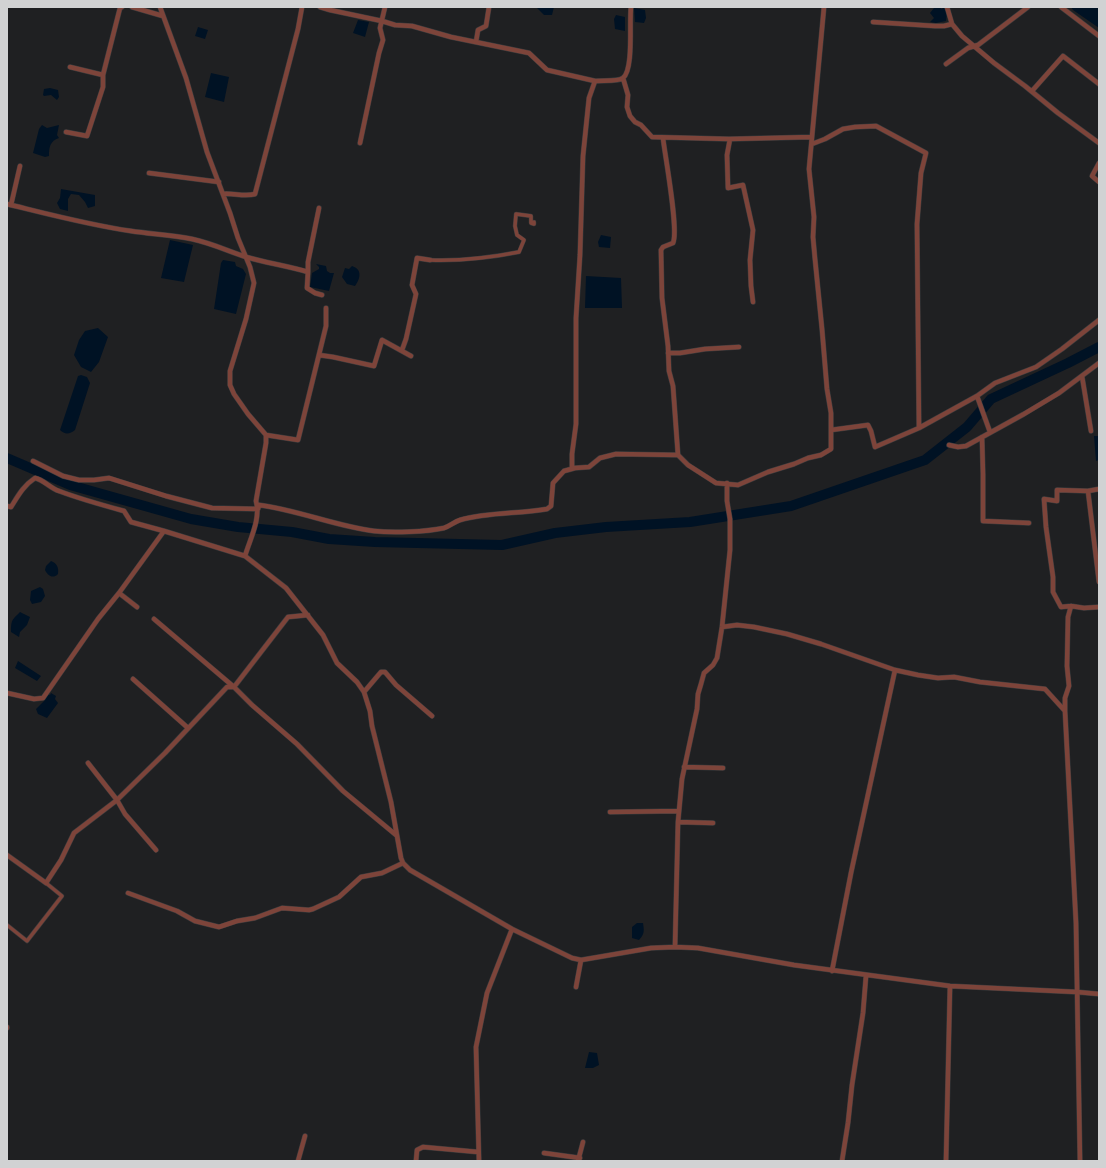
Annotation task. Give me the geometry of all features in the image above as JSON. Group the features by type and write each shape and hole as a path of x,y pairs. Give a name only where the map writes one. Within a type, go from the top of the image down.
{"street":[{"path":"66,132 87,136 103,86 103,75 116,21 120,8 122,7"},
{"path":"132,7 163,16"},
{"path":"160,7 186,78 207,152 250,267 254,283 246,319 230,371 230,385 234,394 248,414 266,435 298,440 326,326 326,308"},
{"path":"223,194 251,196 255,194 289,59 298,30 302,7"},
{"path":"320,7 395,25 412,26 451,37 530,53 547,70 595,81 618,80 623,78 626,73 630,54 631,7"},
{"path":"360,143 378,53 383,40 380,28 385,7"},
{"path":"476,42 478,30 486,26 489,7"},
{"path":"662,138 675,224 673,243 663,247 661,250 662,298 668,353 668,371 673,386 678,455 688,465 716,483 738,485 768,472 821,455 831,449 831,413 826,389 813,237 814,217 809,169 814,129 818,62 824,7"},
{"path":"947,7 952,24 962,36 1058,113 1099,143"},
{"path":"946,64 973,45 978,45 1028,7"},
{"path":"1062,7 1099,36"},
{"path":"873,22 935,26 952,24"},
{"path":"1032,91 1063,56 1099,84"},
{"path":"70,67 103,75"},
{"path":"623,78 628,95 627,107 630,116 652,137 730,139 812,137"},
{"path":"572,469 572,454 576,424 576,338 583,156 589,98 595,81"},
{"path":"812,144 843,129 876,126 926,153 921,173 917,224 919,428"},
{"path":"730,139 727,155 728,188 743,185 753,230 750,260 753,302"},
{"path":"1099,163 1092,176 1099,182"},
{"path":"20,166 9,204 81,222 192,239 208,243 246,257 308,272"},
{"path":"149,174 219,182"},
{"path":"319,208 308,262 306,283 307,288 322,295"},
{"path":"402,350 406,339 416,294 412,286 417,258 430,260 453,260 483,258 518,252 524,240 517,235 515,226 516,214 531,216 531,223 534,224 534,222"},
{"path":"830,430 868,425 875,447 919,428 978,396 995,383 1036,367 1099,320"},
{"path":"319,355 333,356 374,366 382,340 411,356"},
{"path":"668,353 680,353 705,348 739,347"},
{"path":"949,445 958,447 966,446 1059,393 1099,363"},
{"path":"1082,376 1091,431"},
{"path":"978,396 990,432"},
{"path":"245,556 253,533 258,509 256,502 266,435"},
{"path":"982,437 983,521 1029,523"},
{"path":"33,461 63,476 79,480 109,478 166,496 212,508 258,509 259,506 281,509 334,524 376,531 428,530 445,528 459,520 547,509 551,506 552,483 564,471 589,467 600,458 616,454 678,455"},
{"path":"7,506 11,507 26,484 34,478 41,480 54,489 124,511 131,522 245,556 286,588 323,635 337,663 357,682 364,692 370,711 372,726 391,802 396,835 403,863 410,870 436,886 512,929 572,958 581,960 651,948 698,948 832,971 950,986 1099,994"},
{"path":"674,947 678,822 684,767 697,709 698,694 704,673 713,665 717,658 722,627 730,550 730,519 727,502 727,483"},
{"path":"1099,489 1088,491 1057,490 1057,501 1044,499 1053,577 1053,592 1061,607 1071,606 1084,608 1099,606"},
{"path":"1088,491 1099,582"},
{"path":"7,693 34,699 43,698 98,619 119,593 164,531"},
{"path":"119,593 137,607"},
{"path":"1071,606 1068,617 1067,666 1069,686 1065,698 1065,710 1076,923 1080,1161"},
{"path":"234,687 288,617 308,615"},
{"path":"154,619 234,687 252,705 297,744 343,790 396,835"},
{"path":"722,627 737,625 787,634 895,670 918,675 938,678 954,677 980,682 1045,689 1065,710"},
{"path":"832,971 851,873 895,670"},
{"path":"364,692 381,672 385,672 396,685 432,716"},
{"path":"133,679 188,728"},
{"path":"46,883 74,833 117,800 165,753 227,687 234,687"},
{"path":"88,763 117,800 125,814 156,850"},
{"path":"684,767 723,768"},
{"path":"610,812 679,811"},
{"path":"678,822 713,823"},
{"path":"7,855 62,896 27,941 7,925"},
{"path":"128,893 177,911 195,921 219,927 244,919 256,918 278,909 313,909 339,897 361,877 382,873 403,863"},
{"path":"479,1161 476,1047 487,993 512,929"},
{"path":"576,987 581,960"},
{"path":"842,1161 863,1012 866,976"},
{"path":"946,1161 950,986"},
{"path":"298,1161 306,1136"},
{"path":"544,1153 579,1159 583,1142"},
{"path":"416,1161 418,1150 423,1147 478,1152"}],"water":[{"path":"536,7 554,7 552,15 544,15"},
{"path":"939,7 942,9 943,7 947,12 946,21 936,23 930,22 934,18 930,13 934,8"},
{"path":"1071,7 1099,7 1099,28 1073,10"},
{"path":"634,8 645,10 646,18 644,23 635,22"},
{"path":"616,15 625,17 625,31 615,29 614,19"},
{"path":"358,20 369,22 365,37 353,33"},
{"path":"198,27 208,30 205,39 195,36"},
{"path":"211,73 229,77 224,102 205,97"},
{"path":"50,88 58,90 59,97 57,100 51,95 43,95 44,89"},
{"path":"42,125 47,128 59,125 57,135 59,138 52,143 49,156 45,157 33,153 39,129"},
{"path":"61,189 95,195 95,206 88,208 79,195 71,194 68,199 68,211 60,209 57,203 60,198"},
{"path":"601,235 611,237 610,248 599,247 598,242"},
{"path":"170,240 193,245 184,282 161,278"},
{"path":"223,260 235,262 236,266 243,269 246,274 236,314 214,309 221,263"},
{"path":"316,264 326,266 327,271 334,273 329,291 310,287 312,273 319,269"},
{"path":"352,266 358,269 360,274 355,286 347,284 342,277 345,268 349,269"},
{"path":"586,276 621,278 622,308 585,308"},
{"path":"98,328 108,337 99,362 91,372 81,367 74,355 79,340 85,331"},
{"path":"81,375 87,377 90,383 75,430 69,433 62,432 60,430 78,376"},
{"path":"1094,436 1099,436 1099,460 1096,461"},
{"path":"51,561 56,564 58,568 58,574 52,577 45,570 46,566"},
{"path":"40,587 43,589 45,596 41,602 32,604 30,600 31,591"},
{"path":"20,612 30,617 27,625 20,632 19,637 11,632 11,628 12,620"},
{"path":"18,661 41,676 37,681 15,668"},
{"path":"51,693 56,696 55,699 58,703 47,718 38,714 36,709 45,700 47,694 50,695"},
{"path":"637,923 643,923 644,928 644,932 639,940 632,938 632,927"},
{"path":"589,1052 597,1053 599,1065 593,1068 585,1068"}],"waterway":[{"path":"7,458 70,485 191,519 238,527 292,532 329,539 375,542 502,545 555,533 606,527 690,522 791,506 925,460 967,427 991,399 1099,347"}]}
